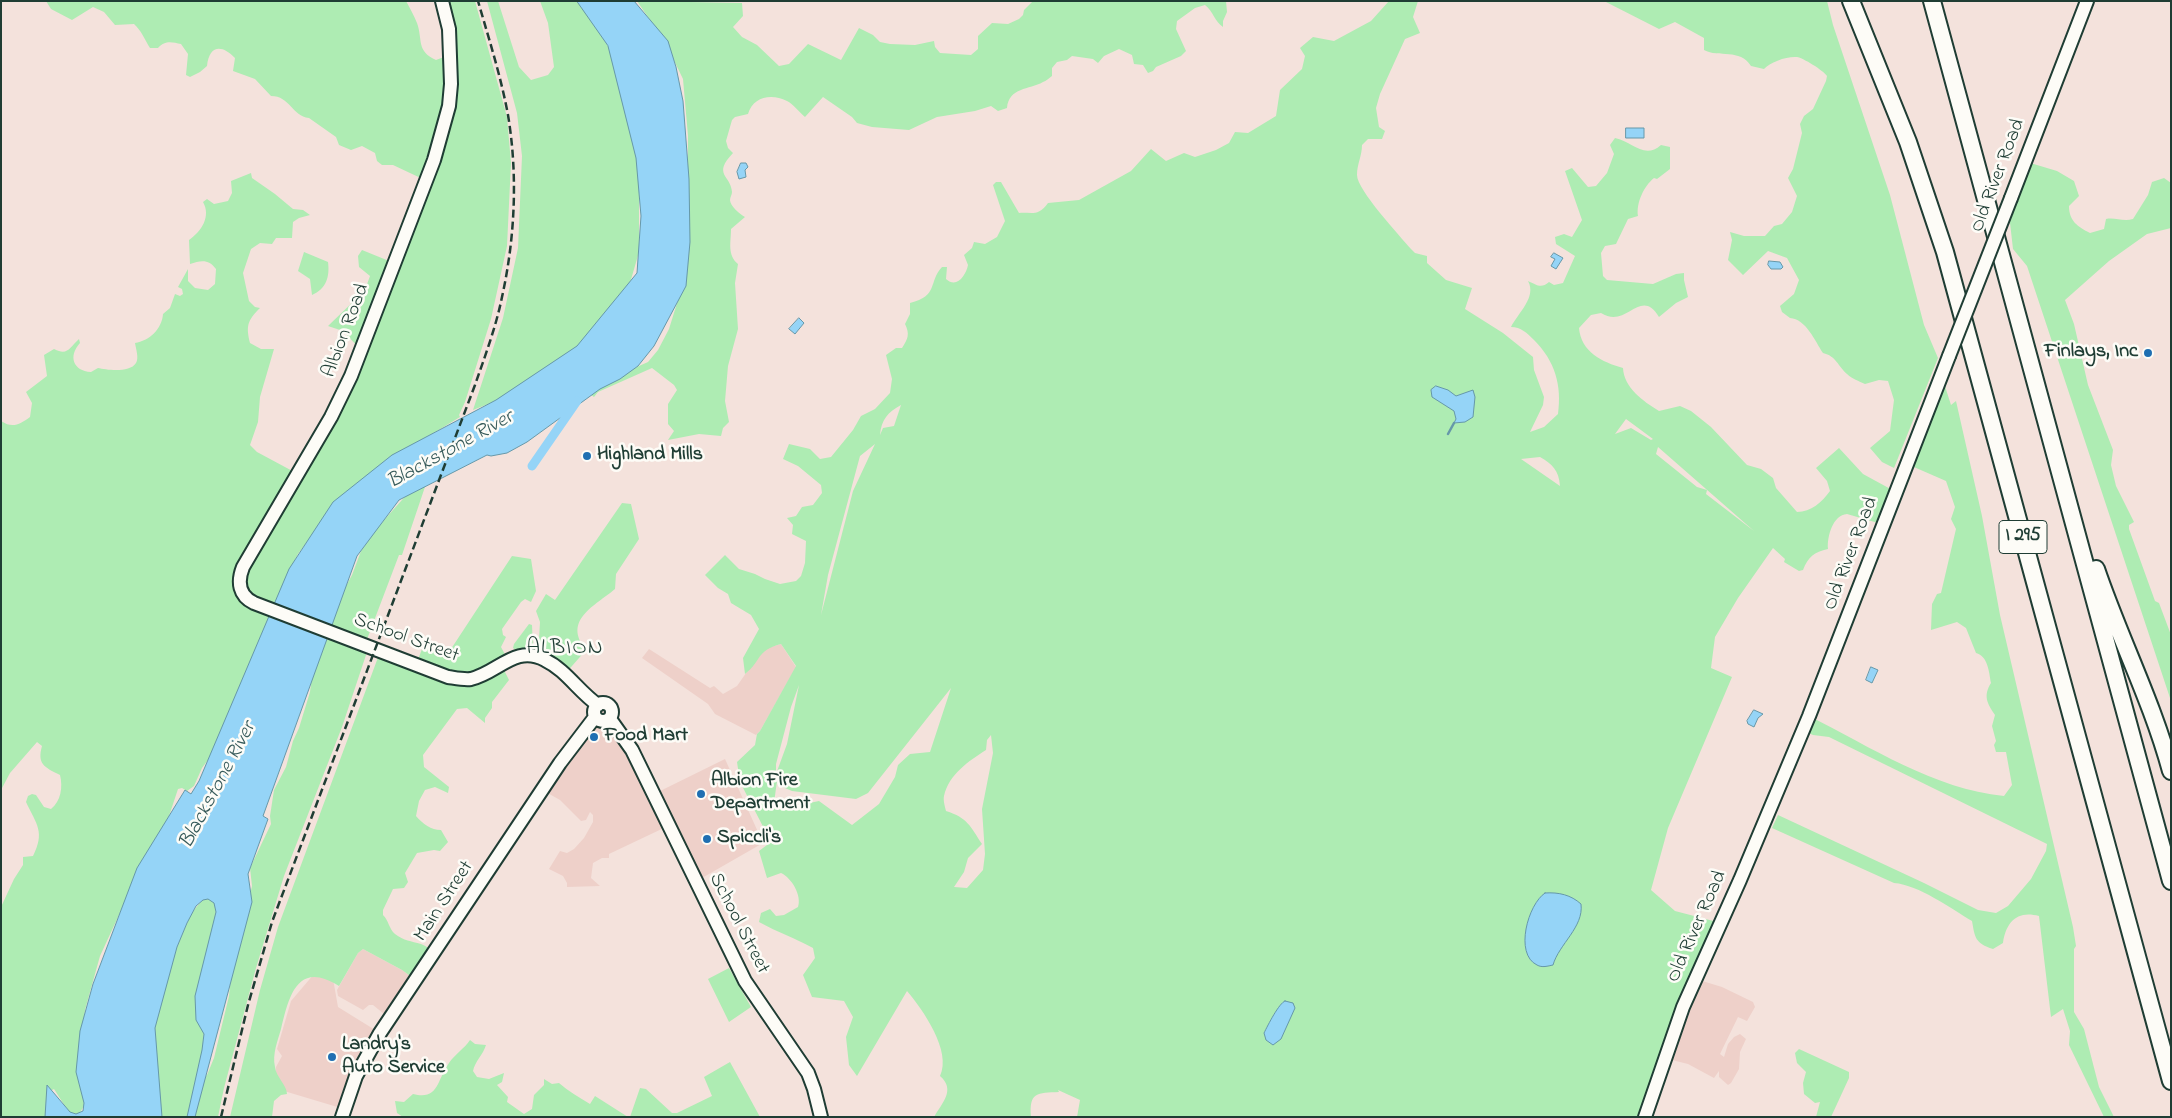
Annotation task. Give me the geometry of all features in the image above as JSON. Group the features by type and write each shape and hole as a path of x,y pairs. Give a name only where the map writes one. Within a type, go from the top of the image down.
{"highway":[{"name":"I 295","path":"1851,1 1908,142 1950,271 2171,1081"},
{"name":"I 295","path":"1932,1 2171,882"},
{"path":"2062,481 2083,531 2114,620 2146,696 2171,771"}],"street":[{"name":"Albion Road","path":"300,621 260,606 245,598 239,585 240,576 330,417 351,376 434,160 449,106 451,84 449,29 442,1"},
{"name":"Old River Road","path":"1645,1117 1683,1007 1748,862 1806,724 2087,1"},
{"name":"School Street","path":"300,621 446,676 468,680 484,674 510,658 530,654 538,656 556,667 596,711 600,721 605,722 610,719 632,750 745,981 808,1073 821,1117"},
{"name":"Main Street","path":"342,1117 356,1076 380,1033 596,711"}],"shaded area":[{"path":"781,644 796,667 756,735 715,714 708,704 642,658 649,649 710,688 714,686 723,694 737,686 760,653 770,647"},
{"path":"602,710 619,727 654,794 725,759 763,843 695,882 668,826 609,854 609,858 602,858 593,863 591,878 600,886 567,887 563,876 549,869 560,851 567,853 574,849 584,838 593,822 593,815 590,812 586,820 581,821 560,800 544,791 585,729"},
{"path":"363,949 402,970 417,981 389,1018 373,1005 369,1005 363,1010 338,996 337,990 358,953"},
{"path":"332,973 338,1007 380,1033 344,1109 274,1088 276,1067 282,1056 277,1049 291,1001 314,974"},
{"path":"1699,980 1722,987 1753,1002 1755,1007 1747,1021 1738,1017 1720,1054 1724,1057 1728,1044 1734,1037 1740,1034 1746,1039 1740,1052 1739,1069 1728,1085 1719,1077 1719,1071 1714,1078 1688,1064 1668,1059"}],"green space":[{"path":"46,1 406,1 417,23 421,44 425,53 436,60 452,54 444,1 475,1 507,117 511,163 507,246 491,319 465,402 459,415 460,417 409,448 338,501 298,554 282,588 216,749 202,768 194,786 187,791 182,788 178,789 162,837 125,902 100,956 85,1010 83,1041 85,1104 78,1116 70,1114 54,1089 50,1091 51,1117 1,1117 1,907 23,865 23,857 33,856 39,841 36,823 26,802 28,796 36,795 44,807 51,809 59,798 61,784 60,775 50,770 41,761 42,746 37,742 10,773 1,790 1,421 9,425 16,425 30,417 32,403 26,392 47,376 44,355 54,349 62,352 65,351 79,339 80,343 76,348 73,358 76,366 80,369 91,372 98,368 124,370 133,366 137,359 135,343 145,340 154,333 160,325 163,314 170,308 175,294 180,296 183,294 182,289 178,287 188,269 188,281 195,288 208,290 215,284 216,269 211,263 201,261 190,264 189,240 198,232 206,218 203,202 207,199 214,204 228,201 232,193 231,181 251,173 252,178 293,209 303,210 310,215 293,222 292,238 276,238 272,244 260,243 251,249 243,273 249,301 255,307 260,308 250,320 248,332 250,343 261,349 274,349 260,397 258,422 250,445 257,452 298,474 361,350 343,331 328,326 366,287 370,276 359,267 358,256 362,250 394,263 427,181 393,165 382,165 377,161 375,153 362,146 351,150 339,145 336,137 309,118 299,114 283,99 271,96 255,79 233,71 235,58 225,50 217,49 213,51 208,59 207,66 190,77 186,75 188,54 181,44 169,42 158,48 150,48 134,24 115,25 104,12 93,7 72,20 51,9"},
{"path":"487,1 498,1 519,67 531,80 548,75 554,67 548,23 540,1 579,1 611,50 639,166 639,252 630,283 597,332 526,389 473,410 503,318 518,248 522,156 517,113"},
{"path":"637,1 742,3 743,16 733,27 742,37 757,45 779,66 789,64 808,44 841,60 859,28 873,35 880,42 915,45 934,41 935,47 940,53 971,55 978,49 978,36 992,23 1008,24 1019,19 1023,15 1024,10 1033,1 1226,1 1227,12 1223,21 1223,27 1205,5 1195,8 1177,21 1176,29 1186,51 1181,56 1156,67 1148,73 1143,65 1134,64 1132,55 1119,49 1104,56 1098,63 1093,59 1072,56 1067,60 1057,62 1052,68 1052,76 1045,81 1021,90 1012,96 1007,108 998,111 991,106 975,111 937,117 909,130 872,127 857,123 852,117 823,97 805,117 787,101 769,97 758,100 750,108 748,114 735,117 732,120 726,141 728,148 733,153 727,160 723,171 731,186 730,202 745,217 731,229 732,257 738,264 735,283 738,329 728,366 725,401 729,422 723,428 721,436 699,434 668,440 674,431 668,424 668,404 677,390 674,385 652,368 598,392 594,397 591,395 603,382 648,362 658,350 669,329 687,271 688,136 683,79 666,44"},
{"path":"1389,1 1418,1 1413,17 1420,33 1405,39 1380,94 1376,108 1379,127 1385,131 1382,139 1368,139 1362,145 1357,171 1359,182 1380,213 1415,253 1427,256 1427,263 1446,280 1472,288 1465,309 1503,333 1533,357 1534,370 1544,397 1543,405 1530,432 1544,427 1558,414 1558,383 1552,365 1541,348 1524,331 1511,327 1528,299 1530,287 1528,281 1541,286 1549,282 1554,285 1563,283 1575,256 1556,244 1555,237 1564,234 1572,237 1582,220 1565,171 1572,168 1588,187 1596,186 1607,173 1614,154 1610,145 1615,138 1649,151 1661,145 1670,147 1670,169 1657,179 1654,178 1647,185 1640,200 1638,216 1628,219 1616,244 1605,246 1601,253 1603,276 1607,280 1653,284 1676,274 1684,273 1688,297 1676,303 1659,317 1652,309 1646,306 1618,316 1610,317 1601,313 1591,315 1579,328 1584,344 1588,350 1600,359 1623,368 1627,382 1635,393 1659,411 1680,406 1691,411 1711,427 1747,465 1761,469 1773,478 1776,488 1797,512 1802,512 1816,506 1830,491 1827,481 1816,468 1839,448 1863,474 1896,492 1885,525 1847,514 1842,515 1832,527 1828,549 1812,556 1803,570 1799,571 1784,562 1785,559 1773,548 1738,598 1715,637 1711,668 1732,677 1668,828 1651,890 1675,911 1721,923 1645,1117 1077,1117 1080,1100 1058,1090 1059,1092 1040,1094 1033,1098 1031,1117 934,1117 944,1102 947,1091 945,1081 940,1076 943,1066 942,1055 939,1043 928,1020 907,991 857,1076 849,1065 846,1037 853,1017 844,1001 812,997 803,975 815,958 813,948 759,922 761,913 770,909 776,916 784,915 798,907 799,898 795,888 785,875 781,873 767,878 759,851 771,842 740,782 737,762 755,745 757,734 796,666 781,644 763,653 745,674 743,658 759,629 751,615 731,603 728,594 718,588 705,575 725,555 739,569 780,584 796,581 801,576 805,563 806,541 792,534 793,525 787,518 796,516 802,507 813,505 822,493 821,485 798,466 783,459 789,444 810,449 820,459 831,457 853,430 861,416 875,409 890,393 892,379 886,355 896,348 902,348 906,342 908,334 905,324 910,314 910,303 925,297 932,288 935,278 942,267 947,267 946,279 950,282 960,280 968,265 964,255 972,248 974,242 985,244 997,237 1005,221 993,185 996,182 1001,182 1019,213 1035,213 1048,203 1079,200 1131,171 1151,149 1166,161 1184,153 1195,157 1216,150 1229,143 1235,132 1248,133 1276,116 1280,90 1302,69 1305,56 1300,48 1313,37 1334,41 1371,21","holes":["901,405 894,426 883,428 880,435 884,421 892,411","1626,419 1653,439 1651,440 1631,428 1615,434","875,444 853,491 821,615 828,575 860,456","1658,447 1754,531 1706,494 1707,490 1697,487 1656,454","1540,457 1551,465 1556,472 1560,486 1521,459","799,685 787,744 776,774 776,764 791,707","951,688 930,752 910,754 898,765 895,777 879,804 852,825 819,801 795,806 774,803 777,781 792,791 856,799 868,793","991,735 993,753 982,809 985,854 983,870 967,888 954,887 964,872 968,858 982,844 964,820 946,811 944,796 950,781 955,775 986,750 987,740"]},
{"path":"1604,1 1827,1 1833,25 1890,195 1924,325 1938,358 1894,468 1882,462 1870,448 1890,431 1894,400 1888,381 1879,380 1865,384 1851,377 1834,359 1823,353 1801,322 1790,318 1782,312 1780,306 1794,294 1799,280 1787,258 1768,251 1743,275 1728,260 1732,240 1730,232 1744,236 1765,236 1774,226 1782,224 1792,212 1797,196 1788,178 1793,169 1802,133 1800,124 1804,116 1813,109 1827,76 1813,65 1797,57 1779,60 1764,69 1751,66 1741,57 1704,50 1704,38 1675,22 1659,29"},
{"path":"2027,162 2057,171 2074,181 2079,196 2069,206 2069,211 2072,220 2090,233 2104,229 2106,219 2133,219 2148,195 2152,182 2164,178 2171,183 2171,228 2147,234 2109,261 2065,300 2074,324 2088,385 2113,450 2111,465 2116,486 2134,522 2129,525 2129,529 2155,601 2159,603 2171,635 2171,701 2027,266 2013,249 2009,214"},
{"path":"304,252 328,262 326,282 321,289 312,295 310,279 298,271"},
{"path":"1944,383 1951,405 1956,401 1982,516 2000,615 2073,927 2076,946 2074,949 2074,1012 2084,1029 2099,1087 2114,1117 2104,1117 2069,1045 2070,1031 2063,1009 2051,1017 2039,916 2025,915 2014,919 2007,929 2003,943 1993,949 1979,942 1974,932 1972,921 1924,892 1894,883 1772,828 1778,815 1978,910 1996,913 2008,906 2031,879 2046,851 2047,844 1829,737 1813,735 1804,731 1809,716 1904,765 1953,785 1978,792 2004,796 2012,785 2006,752 1996,752 1994,745 1996,741 1992,726 1995,715 1987,699 1987,692 1991,683 1989,669 1983,657 1976,653 1966,628 1957,622 1931,630 1932,604 1937,594 1941,593 1956,529 1951,519 1955,507 1946,481 1907,464 1921,429 1931,421"},
{"path":"428,478 402,555 399,555 366,642 366,655 342,727 284,876 256,968 218,1117 157,1117 152,1031 171,960 191,914 206,895 214,896 216,912 208,952 197,990 204,1034 201,1080 207,1075 214,1058 229,996 231,976 252,886 250,868 271,824 270,816 274,790 286,767 310,692 312,675 340,597 352,575 361,551 376,529 410,491"},
{"path":"622,503 631,504 639,539 616,574 615,589 591,608 579,622 580,639 586,650 565,674 538,656 540,622 536,611 546,594 555,600"},
{"path":"512,556 531,559 536,591 531,602 525,599 521,602 502,629 503,635 506,637 501,647 509,662 502,666 509,680 492,702 492,708 485,718 485,723 467,708 457,709 423,755 424,767 449,787 448,793 435,787 425,790 419,801 416,816 427,826 441,830 448,842 440,851 434,850 417,853 405,873 408,882 404,888 393,889 383,910 383,915 395,934 435,952 417,981 402,970 363,949 358,953 339,986 325,979 314,977 305,979 292,994 275,1052 274,1062 276,1071 287,1094 281,1095 274,1101 272,1117 230,1117 260,990 278,927 380,652 417,662 428,639 446,651 451,649"},
{"path":"529,624 532,625 533,648 531,651 517,651 513,648 514,644"},
{"path":"729,968 751,1007 729,1022 708,979"},
{"path":"470,1040 475,1044 486,1045 473,1071 477,1077 489,1079 504,1073 502,1082 497,1085 508,1097 507,1102 524,1114 532,1109 534,1095 544,1085 544,1079 552,1084 559,1083 590,1104 595,1096 628,1117 403,1117 397,1113 395,1101 404,1102 413,1094 422,1095 433,1091 449,1063"},
{"path":"1799,1049 1849,1072 1849,1078 1831,1117 1816,1117 1820,1102 1815,1103 1804,1094 1803,1083 1806,1072 1797,1063 1795,1053"},
{"path":"730,1062 760,1117 630,1117 640,1088 646,1089 672,1113 677,1113 712,1096 704,1077"}],"water":[{"name":"Blackstone River","path":"577,1 634,1 668,41 683,101 689,179 690,242 686,286 654,346 638,366 620,379 600,389 527,442 507,453 487,455 399,500 357,556 263,816 268,819 248,874 252,902 195,1117 187,1117 204,1034 196,1020 195,996 216,912 214,903 208,899 203,900 196,906 177,947 155,1028 162,1117 45,1117 47,1085 70,1112 76,1114 83,1111 84,1103 76,1072 80,1031 93,984 137,868 185,790 191,794 199,781 289,569 333,502 392,455 496,400 577,346 637,273 641,216 636,158 608,46"},
{"path":"1626,128 1644,128 1644,138 1626,138"},
{"path":"741,163 746,163 748,167 745,170 746,177 739,179 737,172"},
{"path":"1554,253 1563,258 1556,269 1551,266 1555,259 1551,257"},
{"path":"1769,261 1780,262 1783,267 1781,269 1771,269 1768,265"},
{"path":"799,318 804,323 795,334 789,329"},
{"path":"1436,386 1448,390 1456,396 1473,390 1475,397 1473,417 1465,422 1454,423 1456,419 1454,411 1432,397 1431,390"},
{"path":"1871,667 1878,670 1872,683 1866,680"},
{"path":"1754,710 1763,714 1758,718 1754,727 1748,724 1747,721"},
{"path":"1545,893 1555,893 1573,898 1581,904 1581,912 1575,928 1560,950 1553,965 1543,967 1530,959 1526,951 1525,940 1526,929 1533,907"},
{"path":"1285,1001 1293,1003 1295,1008 1281,1039 1273,1045 1266,1040 1264,1033 1277,1010"}],"waterway":[{"path":"532,466 577,401"},
{"path":"1448,434 1454,423"}],"railway":[{"path":"221,1117 248,1005 272,922 475,385 500,308 510,252 514,206 513,160 505,101 478,1"}],"place":[{"name":"Finlays, Inc","path":"2148,353"},
{"name":"Highland Mills","path":"587,456"},
{"name":"Food Mart","path":"594,737"},
{"name":"Albion Fire Department","path":"701,794"},
{"name":"Spiccli's","path":"707,839"},
{"name":"Landry's Auto Service","path":"332,1057"}],"district":[{"name":"ALBION","path":"565,649"}]}
